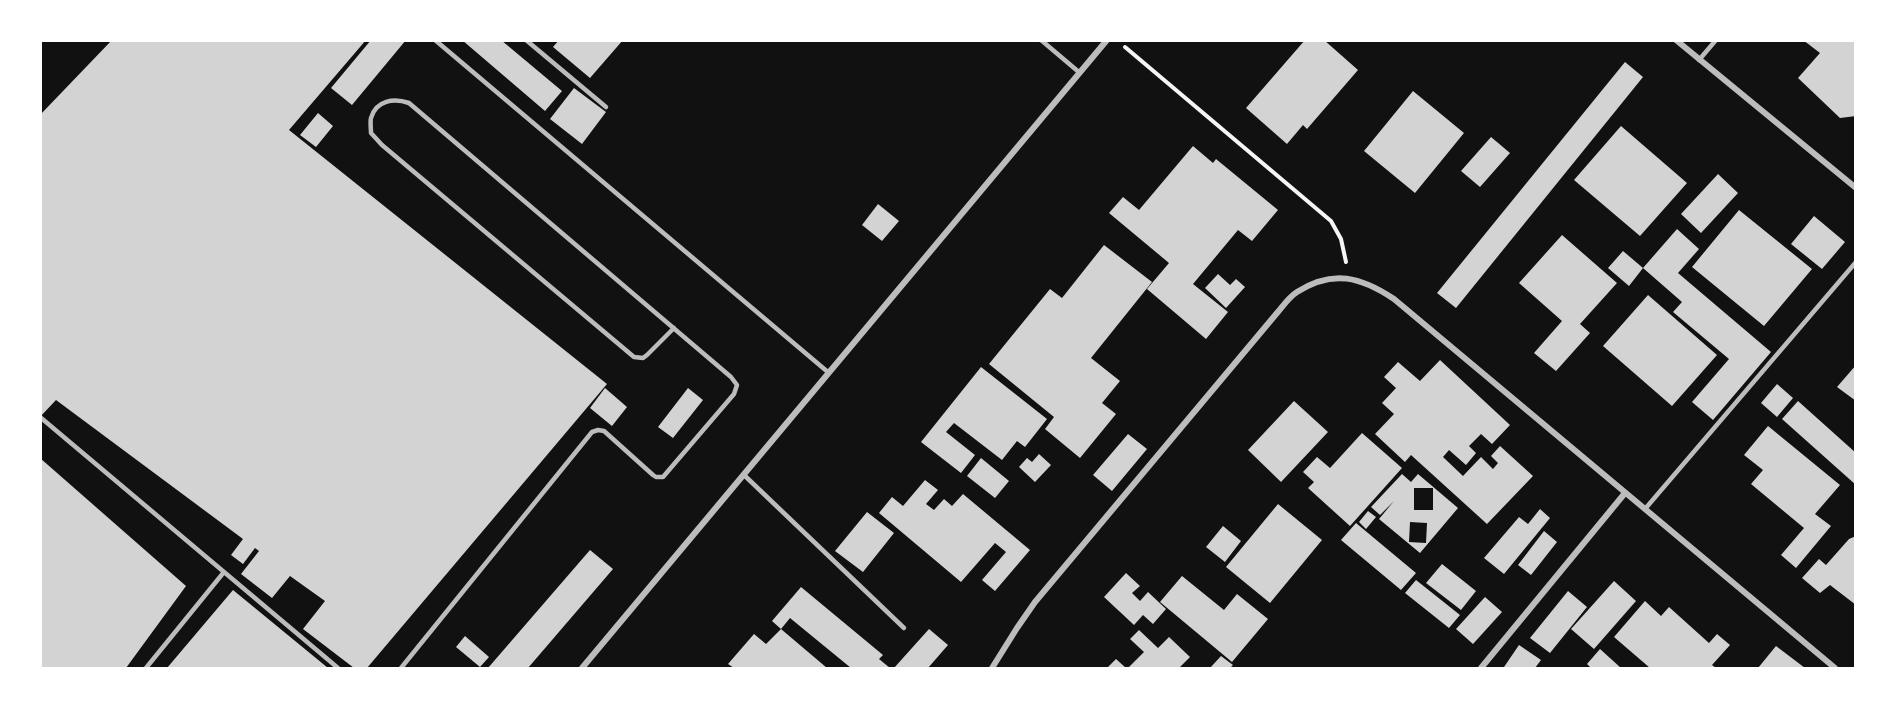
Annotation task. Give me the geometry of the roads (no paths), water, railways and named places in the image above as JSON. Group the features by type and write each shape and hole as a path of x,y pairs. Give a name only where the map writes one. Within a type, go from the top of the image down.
{"street":[{"path":"582,669 1107,40"},
{"path":"1676,40 1856,188"},
{"path":"992,669 1035,602 1295,293 1319,281 1346,278 1372,284 1394,299 1835,669"},
{"path":"1481,669 1625,493"}],"lane":[{"path":"435,40 829,373"},
{"path":"526,40 606,107"},
{"path":"1041,40 1080,73"},
{"path":"1699,60 1716,40"},
{"path":"401,669 592,432 604,431 653,475 660,478 734,394 737,385 674,328 409,103 396,98 381,104 371,117 371,133 382,145 634,357 643,358 674,328"},
{"path":"1645,509 1856,262"},
{"path":"40,417 338,669"},
{"path":"744,475 904,628"},
{"path":"146,669 224,572"}]}
